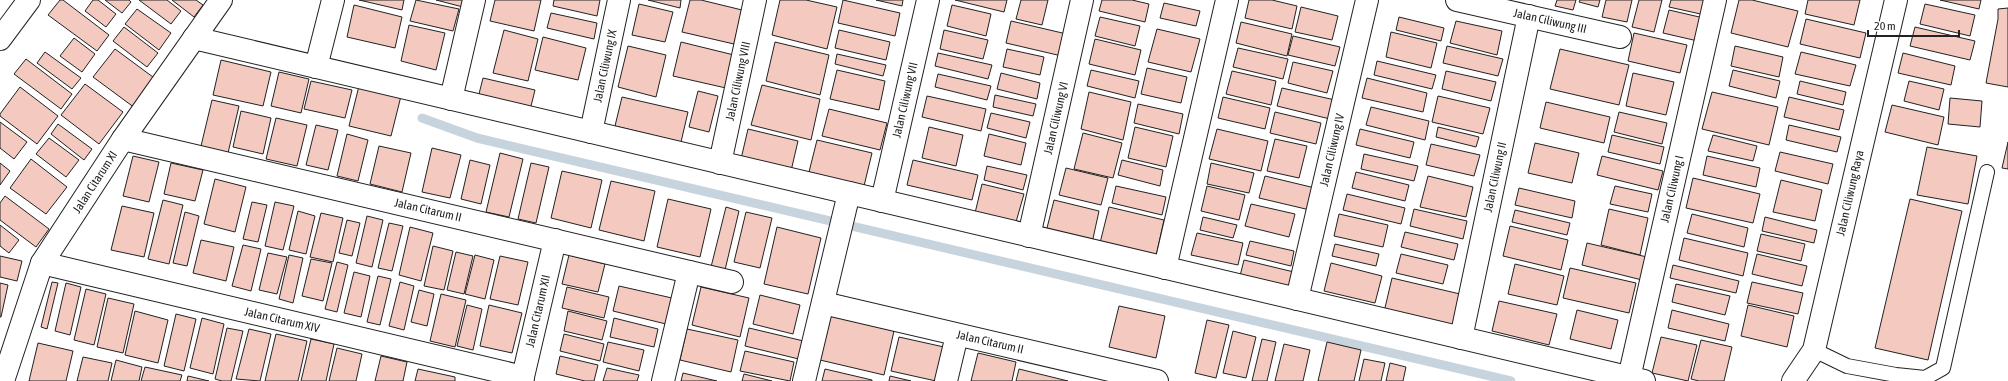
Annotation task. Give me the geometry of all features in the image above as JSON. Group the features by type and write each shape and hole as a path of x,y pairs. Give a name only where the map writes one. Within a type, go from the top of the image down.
{"street":[{"path":"0,39 29,0"},
{"name":"Jalan Citarum XI","path":"3,381 42,263 123,138 221,0"},
{"path":"316,67 333,0"},
{"path":"451,99 474,0"},
{"name":"Jalan Ciliwung IX","path":"590,132 619,0"},
{"name":"Jalan Ciliwung VIII","path":"720,163 755,0"},
{"name":"Jalan Ciliwung VII","path":"882,201 928,0"},
{"name":"Jalan Ciliwung VI","path":"1029,236 1082,0"},
{"path":"1165,268 1227,0"},
{"name":"Jalan Ciliwung IV","path":"1297,299 1367,0"},
{"name":"Jalan Ciliwung III","path":"1457,0 1620,37"},
{"name":"Jalan Ciliwung I","path":"1636,379 1716,0"},
{"name":"Jalan Ciliwung Raya","path":"1793,381 1814,350 1896,0"},
{"name":"Jalan Ciliwung II","path":"1461,338 1529,16"},
{"path":"194,38 720,163 847,201 882,201 1636,379"},
{"name":"Jalan Citarum II","path":"123,138 732,282"},
{"path":"804,381 847,201"},
{"name":"Jalan Citarum XII","path":"522,379 555,240"},
{"name":"Jalan Citarum XIV","path":"42,263 522,379"},
{"path":"663,381 689,272"},
{"name":"Jalan Citarum II","path":"823,303 957,335 1088,373 1157,381"},
{"path":"946,381 957,335"}],"lane":[{"path":"1814,350 1847,366 1896,375 1925,378 1943,368 1987,172"}],"building":[{"path":"60,0 63,0 109,35 97,51 48,15"},
{"path":"93,0 98,0 116,14 106,27 85,11"},
{"path":"105,0 129,0 131,2 122,13"},
{"path":"139,0 167,0 181,11 171,24"},
{"path":"172,0 196,0 203,5 194,17"},
{"path":"359,0 404,0 402,10"},
{"path":"416,0 459,9 453,31 410,21"},
{"path":"436,0 465,0 463,7"},
{"path":"495,0 541,0 534,31 490,21"},
{"path":"554,0 600,0 597,16 553,6"},
{"path":"648,0 681,0 680,8"},
{"path":"690,0 701,0 742,10 734,44 682,32"},
{"path":"780,0 806,0 837,7 827,49 772,35"},
{"path":"843,0 900,13 895,36 838,23"},
{"path":"876,0 903,0 902,6"},
{"path":"955,0 1007,0 1004,12"},
{"path":"1021,0 1048,0 1042,25 1016,19"},
{"path":"1102,0 1132,0 1149,4 1145,22 1099,11"},
{"path":"1249,0 1272,0 1297,6 1292,29 1245,18"},
{"path":"1557,0 1576,0 1573,10 1555,6"},
{"path":"1580,0 1600,0 1598,7 1579,2"},
{"path":"1606,0 1632,0 1627,22 1602,17"},
{"path":"1639,0 1662,0 1654,32 1632,27"},
{"path":"1671,0 1709,0 1705,15 1669,7"},
{"path":"1739,0 1752,0 1798,11 1788,47 1731,33"},
{"path":"1808,0 1860,0 1854,25 1805,14"},
{"path":"1940,0 1981,0 1979,9"},
{"path":"1164,3 1200,11 1196,26 1160,18"},
{"path":"639,4 673,12 665,42 632,35"},
{"path":"1925,4 1975,15 1970,36 1920,24"},
{"path":"354,5 402,17 395,48 347,37"},
{"path":"952,5 991,14 986,36 947,26"},
{"path":"1301,7 1338,16 1332,40 1295,32"},
{"path":"2008,8 2008,87 1986,83 1998,19 1998,9"},
{"path":"137,9 171,33 159,50 125,24"},
{"path":"1669,10 1708,19 1702,42 1663,33"},
{"path":"551,13 597,23 594,39 547,28"},
{"path":"1100,17 1140,26 1135,46 1095,36"},
{"path":"1399,17 1444,28 1441,41 1396,30"},
{"path":"1806,19 1866,33 1860,58 1800,44"},
{"path":"1011,21 1071,35 1066,57 1006,43"},
{"path":"1456,21 1502,31 1497,55 1450,43"},
{"path":"1241,22 1292,34 1287,56 1236,43"},
{"path":"409,25 445,33 436,70 401,61"},
{"path":"124,27 158,53 147,67 113,41"},
{"path":"1915,27 1975,41 1970,60 1910,46"},
{"path":"1157,29 1200,39 1191,72 1148,62"},
{"path":"504,30 538,39 528,81 493,73"},
{"path":"839,30 890,42 886,60 835,48"},
{"path":"944,30 988,40 983,59 940,49"},
{"path":"1391,32 1437,43 1431,68 1386,57"},
{"path":"1634,33 1687,45 1680,73 1628,61"},
{"path":"1293,36 1340,47 1335,66 1288,55"},
{"path":"543,37 586,48 578,80 535,70"},
{"path":"74,38 95,54 82,72 60,56"},
{"path":"1095,39 1141,50 1135,75 1089,64"},
{"path":"681,42 734,55 726,88 673,76"},
{"path":"775,42 829,55 820,95 766,81"},
{"path":"628,46 666,55 656,97 618,87"},
{"path":"1447,46 1503,59 1498,76 1443,63"},
{"path":"1735,46 1783,57 1779,77 1731,66"},
{"path":"1238,48 1288,59 1283,79 1233,67"},
{"path":"115,49 157,80 135,108 93,77"},
{"path":"1007,49 1044,57 1040,75 1003,67"},
{"path":"1560,49 1629,65 1619,105 1550,89"},
{"path":"45,52 81,78 72,89 37,63"},
{"path":"1801,52 1856,65 1850,86 1795,74"},
{"path":"938,53 992,65 988,79 935,66"},
{"path":"1903,53 1955,66 1951,85 1898,73"},
{"path":"837,54 886,65 883,76 835,64"},
{"path":"26,59 72,94 61,109 14,74"},
{"path":"221,60 271,72 263,106 213,95"},
{"path":"1377,61 1436,75 1432,89 1374,75"},
{"path":"1293,62 1333,71 1327,93 1288,83"},
{"path":"1147,68 1187,77 1181,103 1141,94"},
{"path":"837,70 885,81 879,110 830,99"},
{"path":"1091,70 1139,81 1135,98 1087,86"},
{"path":"1733,70 1780,81 1776,98 1729,86"},
{"path":"1232,71 1276,81 1271,105 1226,94"},
{"path":"1446,71 1496,82 1491,101 1442,89"},
{"path":"279,72 309,79 301,113 271,106"},
{"path":"1001,73 1040,83 1037,99 997,89"},
{"path":"1633,73 1674,82 1666,115 1626,106"},
{"path":"938,74 991,86 987,100 935,87"},
{"path":"483,78 535,90 530,110 478,98"},
{"path":"1367,78 1427,93 1423,112 1362,98"},
{"path":"311,81 352,90 345,118 304,109"},
{"path":"1800,81 1846,92 1843,105 1797,94"},
{"path":"1909,81 1944,89 1939,110 1904,101"},
{"path":"85,84 123,112 99,144 61,115"},
{"path":"762,85 820,99 811,140 751,125"},
{"path":"359,86 401,96 391,136 349,126"},
{"path":"20,87 58,116 37,144 0,116"},
{"path":"1282,88 1335,100 1330,119 1277,106"},
{"path":"698,91 718,96 709,132 689,127"},
{"path":"1089,92 1131,102 1123,140 1081,129"},
{"path":"1712,92 1778,107 1769,145 1702,129"},
{"path":"995,95 1036,104 1033,116 993,107"},
{"path":"927,96 986,109 981,131 922,117"},
{"path":"1438,96 1490,108 1483,134 1432,122"},
{"path":"622,97 688,112 681,142 615,126"},
{"path":"1223,97 1270,108 1265,129 1218,118"},
{"path":"1789,97 1844,110 1839,130 1784,117"},
{"path":"1950,98 1982,101 1980,127 1948,124"},
{"path":"212,100 239,106 228,153 201,146"},
{"path":"1546,102 1610,117 1604,143 1540,128"},
{"path":"1138,104 1183,114 1179,134 1134,123"},
{"path":"1892,105 1944,117 1938,145 1885,132"},
{"path":"1371,107 1429,121 1425,140 1366,125"},
{"path":"829,109 887,123 880,150 822,136"},
{"path":"241,111 271,118 263,154 233,147"},
{"path":"1275,112 1321,123 1316,144 1270,133"},
{"path":"1619,112 1667,123 1662,144 1614,132"},
{"path":"991,113 1030,122 1026,138 987,128"},
{"path":"276,118 307,125 297,166 266,159"},
{"path":"0,122 27,142 14,159 0,148"},
{"path":"58,124 92,149 84,160 51,134"},
{"path":"316,125 338,130 328,170 306,165"},
{"path":"1789,125 1841,137 1837,152 1786,140"},
{"path":"929,127 963,135 956,166 922,158"},
{"path":"1135,127 1173,136 1166,167 1128,158"},
{"path":"1438,127 1479,137 1476,147 1436,137"},
{"path":"748,129 798,141 791,171 741,159"},
{"path":"1217,129 1268,141 1261,171 1209,159"},
{"path":"1360,129 1414,142 1410,158 1356,145"},
{"path":"1083,133 1122,143 1113,178 1074,169"},
{"path":"347,134 368,140 358,181 337,176"},
{"path":"989,134 1026,143 1021,165 984,156"},
{"path":"1612,135 1664,147 1660,164 1608,152"},
{"path":"1713,135 1757,146 1753,161 1708,151"},
{"path":"49,138 79,160 66,177 36,154"},
{"path":"1275,139 1307,146 1299,178 1267,171"},
{"path":"817,140 872,153 864,186 809,172"},
{"path":"2008,142 2008,169 2002,168"},
{"path":"1535,143 1579,153 1572,183 1528,173"},
{"path":"1431,144 1480,155 1474,176 1426,165"},
{"path":"379,146 411,153 402,192 370,184"},
{"path":"1927,147 1977,156 1968,204 1917,195"},
{"path":"432,148 461,155 450,198 422,192"},
{"path":"1780,152 1833,164 1828,184 1775,171"},
{"path":"500,153 523,159 509,217 486,212"},
{"path":"1364,154 1418,166 1414,181 1361,169"},
{"path":"133,156 159,162 149,202 123,196"},
{"path":"1602,156 1663,171 1658,190 1597,175"},
{"path":"1707,156 1760,168 1756,187 1703,175"},
{"path":"31,159 67,187 46,214 10,188"},
{"path":"470,160 490,165 481,204 461,199"},
{"path":"913,160 978,175 972,200 907,185"},
{"path":"1122,160 1163,170 1160,186 1118,175"},
{"path":"0,163 10,171 0,185"},
{"path":"171,163 203,170 195,201 164,194"},
{"path":"531,163 549,167 536,223 518,219"},
{"path":"1211,163 1254,173 1249,193 1207,184"},
{"path":"987,166 1027,175 1023,190 984,180"},
{"path":"1066,168 1108,178 1101,205 1059,195"},
{"path":"562,171 602,180 591,228 551,218"},
{"path":"1356,172 1409,185 1405,201 1352,188"},
{"path":"1265,176 1315,188 1310,210 1259,198"},
{"path":"1428,176 1473,187 1466,217 1420,207"},
{"path":"1693,178 1760,194 1753,223 1686,208"},
{"path":"215,179 246,187 235,232 204,224"},
{"path":"1781,180 1822,190 1815,221 1773,212"},
{"path":"611,181 655,191 644,241 599,230"},
{"path":"982,184 1024,194 1016,222 975,213"},
{"path":"1116,186 1166,197 1162,215 1112,203"},
{"path":"1207,186 1245,195 1239,220 1201,211"},
{"path":"1615,186 1652,194 1648,212 1610,204"},
{"path":"1519,188 1575,201 1572,218 1515,205"},
{"path":"1347,194 1405,208 1401,224 1343,210"},
{"path":"5,196 49,229 36,247 0,220 0,203"},
{"path":"668,199 711,209 700,257 657,247"},
{"path":"1910,199 1962,211 1928,360 1875,348"},
{"path":"163,200 183,205 169,264 148,259"},
{"path":"1054,200 1099,211 1092,243 1046,232"},
{"path":"252,202 267,205 258,242 243,239"},
{"path":"275,202 294,206 283,250 265,246"},
{"path":"1251,204 1295,214 1289,237 1245,226"},
{"path":"122,206 154,213 144,257 111,250"},
{"path":"726,207 739,211 725,270 711,267"},
{"path":"1109,207 1164,220 1156,256 1100,243"},
{"path":"1414,209 1467,221 1463,239 1410,226"},
{"path":"1609,209 1648,218 1640,255 1601,245"},
{"path":"1515,210 1570,223 1567,235 1512,222"},
{"path":"298,211 315,216 306,254 289,250"},
{"path":"185,212 199,216 187,266 173,263"},
{"path":"746,212 772,218 760,268 734,262"},
{"path":"321,213 343,218 333,262 310,257"},
{"path":"1339,214 1388,225 1383,247 1334,236"},
{"path":"1692,214 1748,228 1744,247 1687,233"},
{"path":"367,216 383,220 372,267 356,263"},
{"path":"1203,217 1237,225 1233,238 1200,230"},
{"path":"1765,217 1817,230 1814,243 1762,231"},
{"path":"347,220 360,223 352,256 339,253"},
{"path":"389,223 403,226 392,271 378,268"},
{"path":"0,225 19,240 9,253 0,246"},
{"path":"1510,226 1568,240 1561,270 1503,256"},
{"path":"410,227 433,233 421,281 399,275"},
{"path":"777,227 821,238 808,294 764,284"},
{"path":"1405,232 1458,244 1454,260 1401,247"},
{"path":"1197,233 1243,243 1238,265 1191,255"},
{"path":"1761,234 1805,244 1801,261 1757,251"},
{"path":"1684,238 1748,253 1743,276 1679,260"},
{"path":"201,240 234,247 226,281 193,273"},
{"path":"1250,241 1294,251 1291,266 1246,255"},
{"path":"1587,243 1647,257 1642,280 1582,265"},
{"path":"1335,244 1379,254 1376,266 1332,256"},
{"path":"243,245 261,249 251,291 232,286"},
{"path":"433,246 453,251 444,290 424,286"},
{"path":"456,252 473,256 464,294 447,290"},
{"path":"268,253 287,257 277,294 259,290"},
{"path":"1401,254 1448,265 1443,284 1396,273"},
{"path":"1757,254 1807,266 1802,286 1752,274"},
{"path":"289,255 303,258 293,303 279,299"},
{"path":"475,255 494,260 485,299 465,294"},
{"path":"569,255 605,264 598,292 562,284"},
{"path":"0,256 22,261 17,281 0,277"},
{"path":"500,256 528,262 518,305 490,299"},
{"path":"311,259 332,263 323,301 302,296"},
{"path":"1244,260 1294,272 1290,291 1239,280"},
{"path":"337,262 348,265 337,312 325,309"},
{"path":"1331,263 1382,276 1375,303 1324,291"},
{"path":"1515,264 1564,276 1557,305 1508,294"},
{"path":"1673,265 1739,281 1736,293 1670,278"},
{"path":"1570,268 1636,283 1629,313 1563,298"},
{"path":"354,272 370,276 361,317 344,313"},
{"path":"378,276 391,279 380,325 367,322"},
{"path":"1392,278 1460,294 1452,328 1384,312"},
{"path":"52,282 58,283 47,329 41,327"},
{"path":"400,282 414,286 404,330 389,326"},
{"path":"1752,282 1803,293 1798,314 1747,303"},
{"path":"0,283 8,285 1,317 0,317"},
{"path":"66,283 81,287 70,335 55,331"},
{"path":"1676,284 1730,296 1725,315 1672,302"},
{"path":"619,286 672,298 666,324 613,311"},
{"path":"567,287 609,297 604,318 562,308"},
{"path":"701,287 749,298 740,337 692,325"},
{"path":"86,289 106,294 94,345 74,340"},
{"path":"419,290 434,294 427,326 411,322"},
{"path":"441,294 466,300 455,347 430,341"},
{"path":"760,295 800,305 793,334 753,324"},
{"path":"108,298 134,304 123,353 97,347"},
{"path":"1499,301 1557,314 1549,345 1492,331"},
{"path":"467,305 482,309 473,350 457,346"},
{"path":"489,305 522,313 512,353 480,346"},
{"path":"1748,305 1794,316 1787,347 1741,336"},
{"path":"1119,306 1165,316 1156,358 1109,347"},
{"path":"1577,310 1618,320 1611,349 1570,339"},
{"path":"1672,310 1729,324 1725,341 1668,328"},
{"path":"135,311 168,320 158,363 125,355"},
{"path":"568,311 607,321 602,340 564,331"},
{"path":"176,314 196,319 184,371 164,366"},
{"path":"831,316 894,331 884,375 820,360"},
{"path":"202,318 224,324 213,374 190,368"},
{"path":"614,318 658,329 654,347 610,337"},
{"path":"1207,320 1229,325 1216,378 1195,373"},
{"path":"227,328 243,331 231,381 222,381 215,379"},
{"path":"749,328 812,343 807,361 745,346"},
{"path":"249,329 271,334 260,381 236,379"},
{"path":"687,329 738,340 731,372 680,360"},
{"path":"1233,331 1256,337 1246,378 1223,373"},
{"path":"276,334 307,341 298,381 265,381"},
{"path":"564,334 604,344 600,361 560,351"},
{"path":"899,337 944,347 936,381 891,371"},
{"path":"1661,337 1697,345 1688,381 1652,373"},
{"path":"311,339 334,344 326,381 301,381"},
{"path":"1262,339 1276,342 1267,381 1252,381"},
{"path":"1701,340 1732,347 1724,381 1699,381 1691,379"},
{"path":"608,342 644,350 639,371 603,362"},
{"path":"1327,342 1361,350 1354,381 1318,381"},
{"path":"38,343 73,351 66,381 29,381"},
{"path":"1284,344 1310,350 1303,381 1275,381"},
{"path":"337,348 362,354 356,381 329,381"},
{"path":"745,351 794,362 790,381 740,371"},
{"path":"978,353 1016,362 1012,381 971,381"},
{"path":"381,356 407,362 403,381 375,381"},
{"path":"560,356 598,365 594,381 585,381 556,374"},
{"path":"83,357 112,363 108,381 77,381"},
{"path":"1364,359 1385,363 1381,381 1359,381"},
{"path":"116,360 142,367 139,381 111,381"},
{"path":"1390,363 1406,367 1403,381 1386,381"},
{"path":"145,367 182,375 180,381 141,381"},
{"path":"607,368 639,375 637,381 603,381"},
{"path":"418,369 455,377 455,381 415,381"},
{"path":"825,369 872,380 872,381 822,381"},
{"path":"1019,369 1068,381 1016,381"},
{"path":"683,373 717,381 681,381"},
{"path":"744,374 772,381 742,381"},
{"path":"188,376 209,381 187,381"},
{"path":"890,376 911,381 889,381"}],"waterway":[{"path":"422,118 477,138 1511,381"}]}
